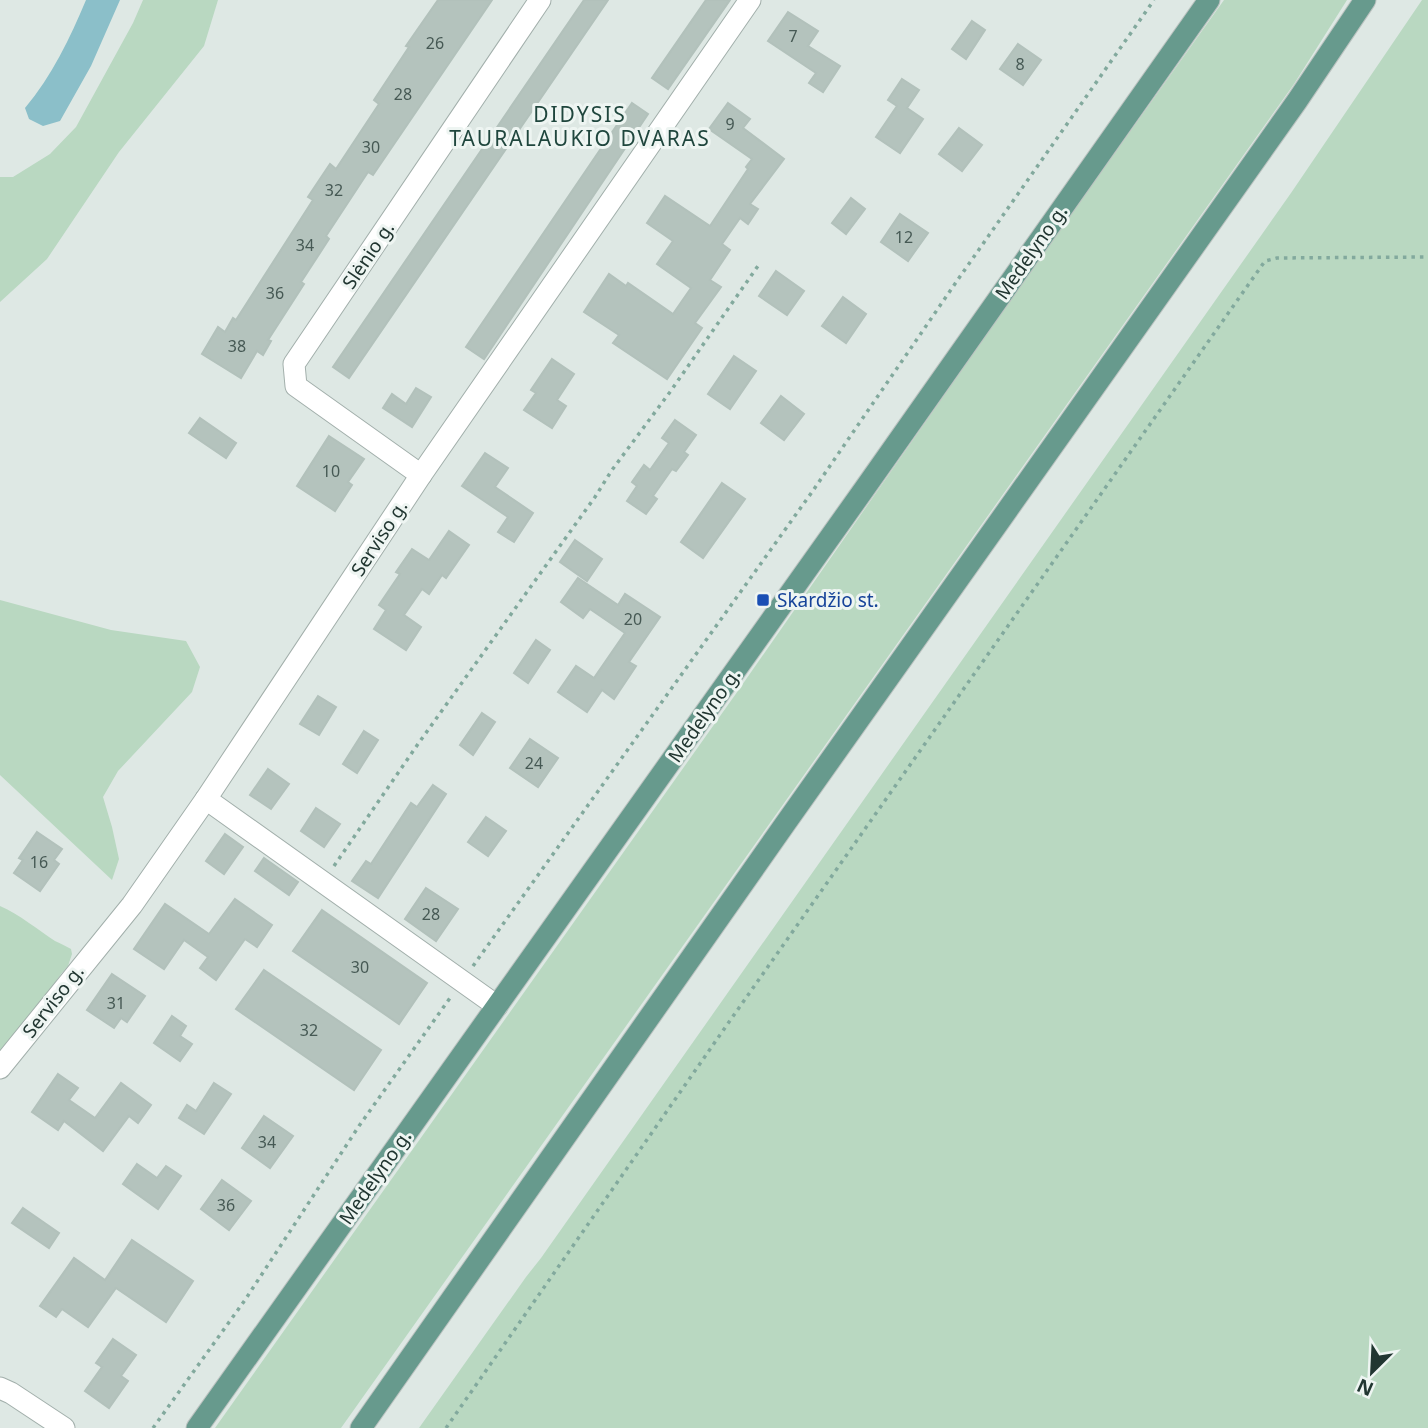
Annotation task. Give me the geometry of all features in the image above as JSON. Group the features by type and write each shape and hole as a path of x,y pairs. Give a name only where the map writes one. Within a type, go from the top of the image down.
{"main road":[{"name":"Medelyno g.","path":"197,1428 1209,0"},
{"path":"361,1428 1289,113 1365,0"}],"street":[{"name":"Slėnio g.","path":"421,475 296,386 294,364 540,0"},
{"name":"Serviso g.","path":"0,1069 132,905 206,799 421,475 750,0"},
{"path":"206,799 497,1006"},
{"path":"0,1388 12,1393 64,1428"}],"path":[{"path":"153,1428 245,1300 359,1126 812,492 1154,0"},
{"path":"446,1428 1265,261 1277,258 1428,257"},
{"path":"323,882 760,263"}],"green space":[{"path":"143,0 218,0 204,46 119,152 47,259 0,302 0,177 13,177 50,154 76,127"},
{"path":"1224,0 1347,0 1294,84 341,1428 215,1428 740,688 1037,262"},
{"path":"1422,0 1428,0 1428,1428 419,1428 1291,193"},
{"path":"0,600 111,630 186,641 200,667 192,692 118,771 103,797 119,859 112,880 0,775"},
{"path":"0,906 71,949 72,954 68,966 0,1057"}],"water":[{"path":"86,0 120,0 91,66 60,121 43,126 29,119 25,108 60,56"}],"building":[{"path":"438,0 492,0 373,175 368,172 326,236 329,239 268,340 271,341 263,355 257,351 241,378 202,354 218,327 225,332 233,318 236,320 313,200 308,197 330,164 336,169 379,104 374,100 409,47 406,46"},
{"path":"584,0 608,0 349,378 333,367"},
{"path":"706,0 730,0 668,89 652,78"},
{"path":"788,12 818,31 808,46 840,66 823,92 809,83 816,73 768,41"},
{"path":"972,21 985,30 966,59 952,49"},
{"path":"1018,44 1041,60 1023,85 1000,69"},
{"path":"902,79 919,90 907,108 923,119 900,153 876,137 897,106 888,100"},
{"path":"632,103 648,114 484,359 466,347"},
{"path":"728,103 750,119 743,128 784,159 750,204 758,209 748,224 740,218 722,244 730,250 710,280 721,287 695,323 702,328 667,379 613,343 619,335 584,312 609,274 626,286 628,283 673,314 691,288 657,264 673,241 647,223 665,196 710,226 752,159 709,129"},
{"path":"959,128 982,145 962,171 939,154"},
{"path":"851,198 865,209 846,234 832,223"},
{"path":"900,214 928,233 908,261 881,242"},
{"path":"776,271 804,291 787,315 759,296"},
{"path":"843,297 866,314 846,343 822,326"},
{"path":"734,356 756,371 730,409 708,394"},
{"path":"552,359 574,374 557,400 566,406 552,428 524,410 536,393 531,390"},
{"path":"416,388 431,397 412,427 383,408 392,394 406,404"},
{"path":"781,396 804,414 784,440 761,423"},
{"path":"200,418 236,443 226,458 189,433"},
{"path":"675,420 696,435 684,452 688,455 676,471 672,469 653,496 657,499 646,514 627,501 637,486 632,482 644,465 650,470 669,443 662,438"},
{"path":"329,436 364,459 348,482 352,485 335,511 297,486"},
{"path":"485,453 508,468 495,487 533,513 514,542 498,532 508,517 462,486"},
{"path":"722,483 745,499 703,558 681,542"},
{"path":"449,531 469,545 446,578 442,575 429,594 422,589 404,615 421,627 406,650 374,629 386,610 379,605 400,574 396,572 412,549 429,560"},
{"path":"575,540 602,559 587,581 560,562"},
{"path":"578,578 618,605 625,594 660,617 629,662 636,666 614,699 602,690 587,712 558,692 576,666 594,678 625,633 590,609 583,618 561,602"},
{"path":"536,640 550,650 528,683 514,673"},
{"path":"318,696 336,707 319,735 300,724"},
{"path":"482,713 495,722 473,755 460,745"},
{"path":"364,731 378,740 357,773 343,764"},
{"path":"530,739 558,758 538,787 510,768"},
{"path":"268,769 289,784 271,809 250,795"},
{"path":"433,785 446,794 378,898 352,881 366,861 371,864 411,803 417,807"},
{"path":"316,808 340,824 324,847 301,831"},
{"path":"486,817 506,831 488,856 468,842"},
{"path":"37,832 62,849 54,860 59,864 40,891 14,873 23,860 19,858"},
{"path":"225,834 243,847 224,874 206,861"},
{"path":"264,858 298,882 289,895 255,871"},
{"path":"426,888 458,909 436,941 405,919"},
{"path":"235,899 272,925 257,947 245,939 216,980 200,968 208,957 184,940 164,969 134,949 165,904 209,934"},
{"path":"322,910 427,983 399,1024 293,951"},
{"path":"264,970 381,1050 354,1090 236,1009"},
{"path":"112,974 145,996 127,1022 121,1018 114,1028 87,1010"},
{"path":"172,1016 186,1026 180,1036 192,1044 180,1061 154,1043"},
{"path":"58,1074 78,1088 69,1100 95,1118 121,1083 151,1105 138,1123 129,1116 103,1151 64,1121 58,1130 32,1112"},
{"path":"214,1083 231,1094 204,1134 179,1118 187,1105 196,1111"},
{"path":"264,1116 293,1136 270,1168 242,1148"},
{"path":"137,1164 157,1178 166,1166 181,1176 158,1209 123,1184"},
{"path":"222,1180 251,1201 229,1230 201,1209"},
{"path":"23,1208 59,1233 49,1248 12,1223"},
{"path":"132,1240 193,1281 166,1322 116,1288 88,1327 62,1309 56,1317 40,1306 74,1258 105,1280"},
{"path":"113,1339 136,1355 121,1376 128,1381 109,1408 85,1391 102,1367 96,1363"}],"place":[{"name":"Skardžio st.","path":"763,600"}],"district":[{"name":"DIDYSIS TAURALAUKIO DVARAS","path":"580,127"}]}
